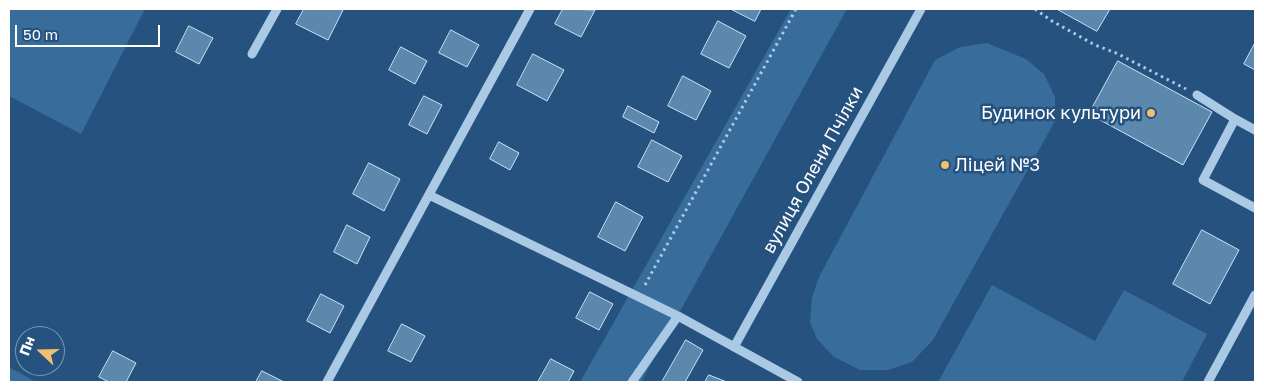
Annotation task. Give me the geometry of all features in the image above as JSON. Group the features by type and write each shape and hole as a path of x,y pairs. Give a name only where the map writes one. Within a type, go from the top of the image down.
{"street":[{"path":"252,54 277,9"},
{"path":"327,382 530,9"},
{"name":"вулиця Олени Пчілки","path":"734,347 921,9"},
{"path":"1197,95 1255,130"},
{"path":"1235,119 1203,180 1255,208"},
{"path":"429,195 678,316 798,382"},
{"path":"1208,382 1255,295"},
{"path":"632,382 678,316"}],"path":[{"path":"638,297 796,9"},
{"path":"1034,9 1095,45 1116,53 1197,95"}],"shaded area":[{"path":"9,9 145,9 81,134 9,96"},
{"path":"791,9 847,9 641,382 580,382"},
{"name":"Ліцей №3","path":"987,43 1026,59 1044,74 1055,97 1055,121 933,340 912,362 888,370 860,370 834,357 817,339 810,322 812,297 819,277 935,60 960,47"},
{"path":"992,285 1095,341 1124,290 1207,334 1182,382 938,382"},
{"path":"9,367 15,370 15,376 25,376 36,382 9,382"}],"building":[{"path":"304,9 343,10 328,40 296,24"},
{"path":"563,9 595,10 581,37 555,24"},
{"path":"731,9 761,9 755,21"},
{"path":"1057,9 1110,9 1097,31"},
{"path":"718,21 746,36 729,68 701,54"},
{"path":"189,26 213,38 199,64 176,52"},
{"path":"451,30 479,45 467,67 439,53"},
{"path":"1255,43 1255,70 1244,64"},
{"path":"401,47 427,61 415,84 389,70"},
{"path":"533,54 564,70 547,101 517,85"},
{"name":"Будинок культури","path":"1118,61 1212,112 1183,165 1089,114"},
{"path":"683,76 711,91 696,120 668,106"},
{"path":"424,96 442,105 427,134 409,125"},
{"path":"628,106 659,122 654,133 623,117"},
{"path":"652,140 682,156 668,182 638,167"},
{"path":"499,142 519,153 510,170 490,159"},
{"path":"369,163 400,179 384,211 353,194"},
{"path":"616,202 643,217 625,251 598,237"},
{"path":"347,225 370,237 357,264 334,252"},
{"path":"1202,230 1239,250 1210,304 1173,284"},
{"path":"590,292 613,304 599,330 576,318"},
{"path":"321,294 344,306 330,333 307,321"},
{"path":"402,324 425,336 411,362 388,351"},
{"path":"686,340 703,350 685,382 662,382"},
{"path":"113,351 136,363 126,382 109,382 99,377"},
{"path":"551,359 574,371 568,382 538,382"},
{"path":"262,371 284,382 256,382"},
{"path":"709,375 727,382 705,382"}],"place":[{"name":"Будинок культури","path":"1151,113"},
{"name":"Ліцей №3","path":"945,165"}]}
